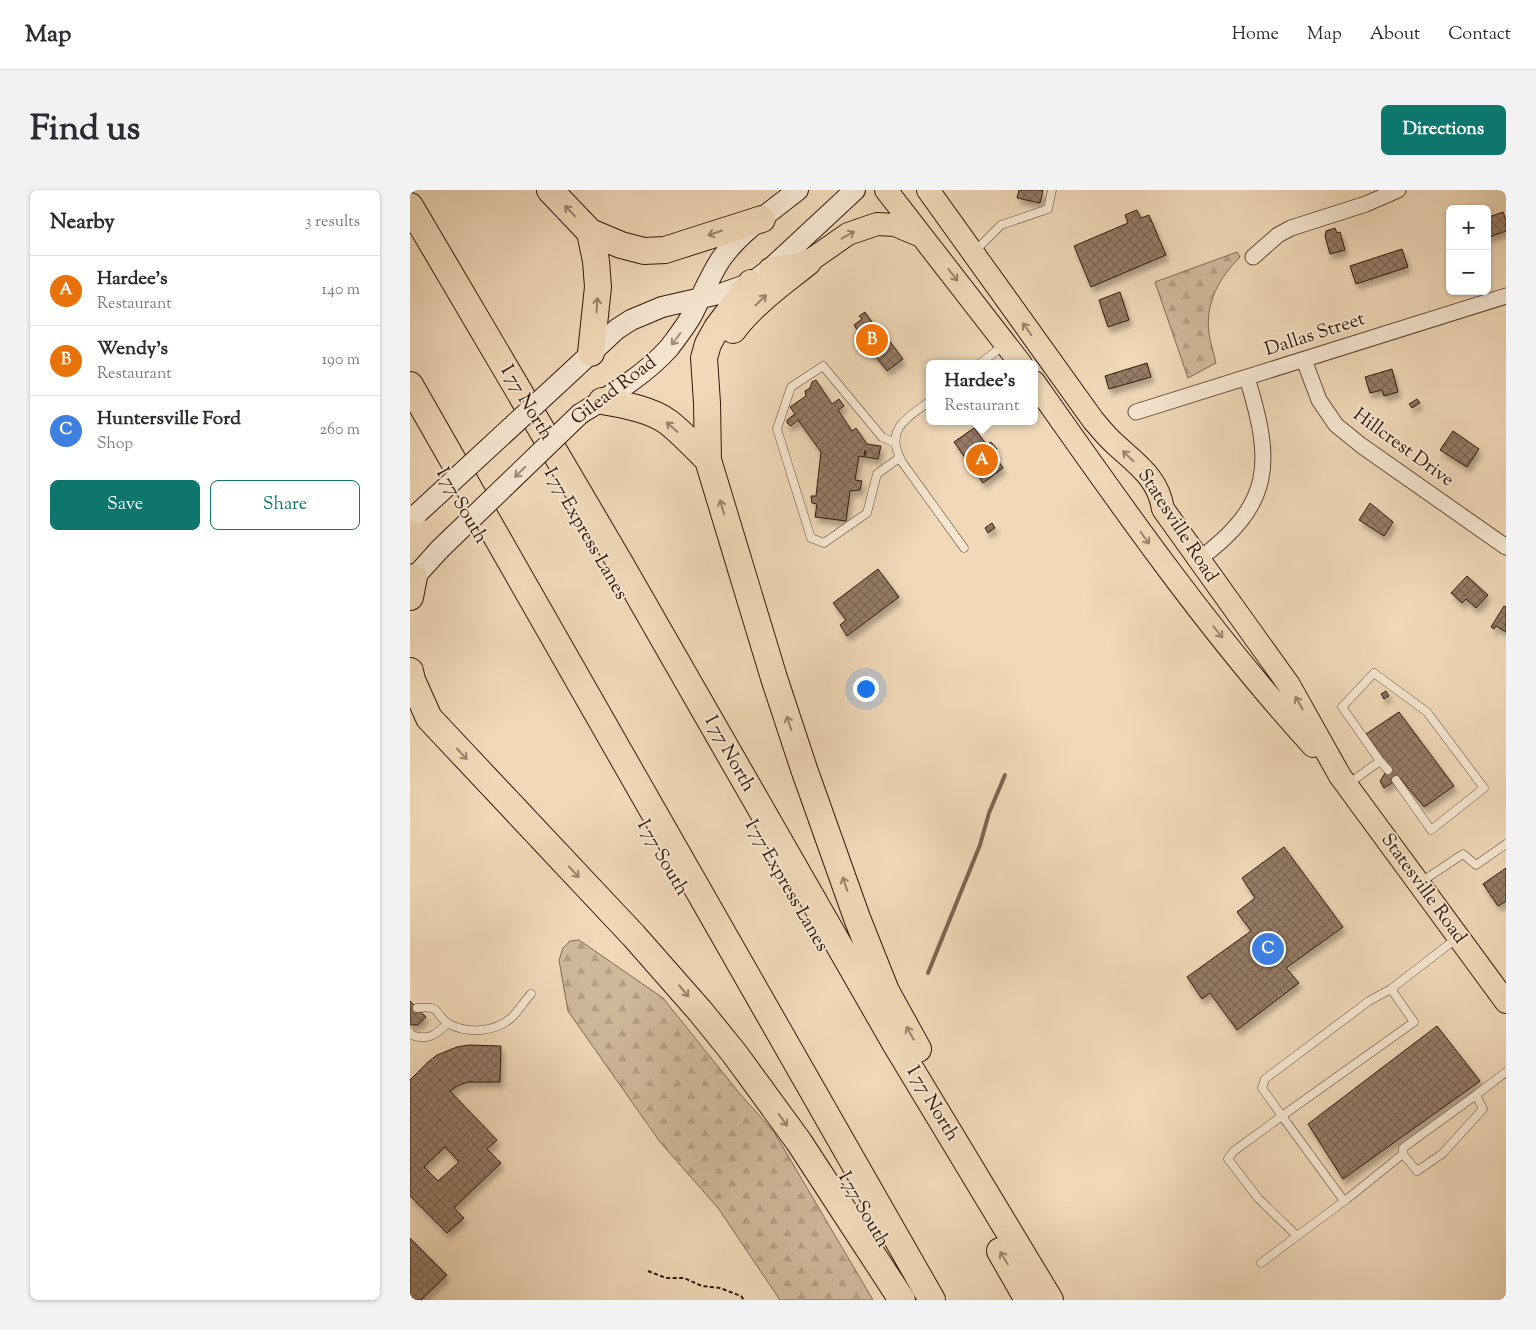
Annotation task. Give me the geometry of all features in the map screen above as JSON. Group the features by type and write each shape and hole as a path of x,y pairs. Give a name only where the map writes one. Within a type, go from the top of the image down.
{"highway":[{"path":"550,190 590,232 626,247 644,251 655,252 665,250 762,219"},
{"name":"I 77 North","path":"410,206 620,563 876,1010 1050,1300"},
{"path":"590,232 596,261 598,287 591,353"},
{"name":"I 77 Express Lanes","path":"410,236 602,562 815,936 1028,1300"},
{"path":"707,403 718,362 724,346 735,327 768,294 808,262"},
{"path":"760,276 716,328 704,358 708,460 804,770 870,954 886,990 1014,1223 1028,1262"},
{"path":"410,385 932,1300"},
{"path":"602,400 625,405 661,418 668,422 708,460"},
{"name":"I 77 South","path":"410,416 914,1300"},
{"path":"410,671 419,715 634,936 706,1018 799,1142 902,1300"}],"main road":[{"name":"Gilead Road","path":"411,585 440,549 580,414 644,370 668,349 692,315 700,297 730,248 798,190"},
{"name":"Gilead Road","path":"414,516 617,329 646,312 700,297 723,293 760,276 855,190"},
{"path":"886,190 1018,360"},
{"name":"Statesville Road","path":"936,196 973,254 1093,420 1110,440 1148,474 1157,487 1163,509 1289,685 1343,781"},
{"path":"760,276 808,262 848,234 877,224 895,225 922,237"},
{"name":"Statesville Road","path":"1038,388 1106,485 1187,594 1272,700 1343,781 1504,996"},
{"path":"1106,485 1117,481 1121,484 1138,511 1144,516 1153,518 1163,509"}],"street":[{"path":"1253,257 1278,235 1291,228 1366,204 1398,190"},
{"name":"Dallas Street","path":"1136,412 1506,296"},
{"name":"Hillcrest Drive","path":"1304,360 1319,400 1336,425 1362,446 1506,547"},
{"path":"1198,560 1230,535 1247,514 1258,490 1263,463 1263,440 1257,412 1246,378"}],"lane":[{"path":"973,254 1001,225 1048,209 1052,190"},
{"path":"985,360 1007,344"},
{"path":"894,443 882,437 823,366 791,387 777,429 811,538 824,543 867,513 877,474 900,458"},
{"path":"926,404 901,422 896,431 894,443 900,458 964,548"},
{"path":"1388,770 1342,707 1374,673 1427,712 1484,788 1431,830 1396,780"},
{"path":"1343,781 1380,760"},
{"path":"1419,884 1463,854 1476,865 1506,844"},
{"path":"1344,1201 1262,1088 1264,1079 1369,1001 1391,989 1458,937"},
{"path":"1298,1236 1258,1198 1228,1159 1234,1151 1414,1022 1391,989"},
{"path":"417,1008 430,1007 438,1012 448,1023 468,1030 486,1030 501,1025 512,1017 531,994"},
{"path":"410,1032 411,1035 421,1038 435,1036 448,1023"},
{"path":"1476,1095 1483,1109 1442,1154 1417,1171 1403,1154 1403,1148 1506,1072"},
{"path":"1261,1263 1403,1154"}],"path":[{"path":"648,1271 666,1278 684,1278 702,1286 720,1288 741,1296 744,1300"}],"green space":[{"path":"1237,252 1240,257 1220,282 1209,311 1209,333 1216,363 1188,378 1155,282"},
{"path":"579,940 663,998 740,1094 774,1132 873,1300 780,1300 718,1208 660,1142 568,1011 559,960 563,948 570,941"}],"building":[{"path":"1019,190 1043,190 1040,203 1017,198"},
{"path":"1137,210 1141,218 1149,215 1166,255 1091,287 1074,246 1128,223 1125,215"},
{"path":"1503,212 1506,220 1506,231 1491,237 1491,216"},
{"path":"1335,228 1337,233 1340,232 1345,250 1330,254 1325,236 1326,231"},
{"path":"1402,249 1408,267 1356,284 1350,266"},
{"path":"1120,292 1129,320 1108,327 1099,300"},
{"path":"865,312 881,335 879,336 884,342 888,339 903,359 887,371 876,357 874,358 855,333 858,331 854,325 862,319 859,316"},
{"path":"1147,363 1151,377 1109,389 1105,376"},
{"path":"1392,369 1398,392 1384,396 1382,390 1370,393 1365,377"},
{"path":"816,380 832,404 839,399 844,406 838,410 852,431 856,428 867,444 881,446 878,459 865,457 865,450 864,457 859,456 855,480 862,481 860,490 850,491 846,521 815,517 817,504 812,503 811,496 816,496 821,452 798,420 791,426 787,423 787,420 795,414 790,407 806,396 805,391"},
{"path":"1417,399 1420,403 1412,408 1409,404"},
{"path":"974,428 987,445 991,442 997,449 992,452 1003,468 983,483 954,442"},
{"path":"1453,431 1479,449 1467,467 1440,450"},
{"path":"1370,503 1393,522 1384,536 1359,520"},
{"path":"992,523 995,528 988,533 985,528"},
{"path":"878,569 899,597 847,636 840,625 846,620 833,603"},
{"path":"1467,576 1488,595 1476,608 1466,599 1462,603 1451,593"},
{"path":"1504,606 1506,607 1506,632 1496,626 1494,629 1491,627"},
{"path":"1386,691 1389,696 1384,699 1381,694"},
{"path":"1399,712 1454,786 1424,807 1400,778 1384,788 1380,781 1389,767 1366,734"},
{"path":"1284,847 1343,927 1286,968 1299,983 1237,1030 1210,993 1202,999 1187,977 1251,931 1237,912 1255,898 1242,878"},
{"path":"1506,868 1506,901 1498,906 1483,884"},
{"path":"410,1001 426,1017 418,1025 410,1025"},
{"path":"1437,1026 1480,1081 1343,1179 1308,1124"},
{"path":"469,1045 501,1046 500,1082 468,1082 450,1091 497,1140 487,1149 501,1163 454,1208 464,1218 447,1233 410,1196 410,1080 437,1055 457,1047","holes":["445,1147 459,1162 438,1181 424,1167"]},
{"path":"410,1238 447,1275 421,1300 410,1300"}],"waterway":[{"path":"928,973 980,845 989,813 1005,775"}],"place":[{"name":"Wendy's","path":"872,340"},
{"name":"Hardee's","path":"982,460"},
{"name":"Huntersville Ford","path":"1268,949"}]}
